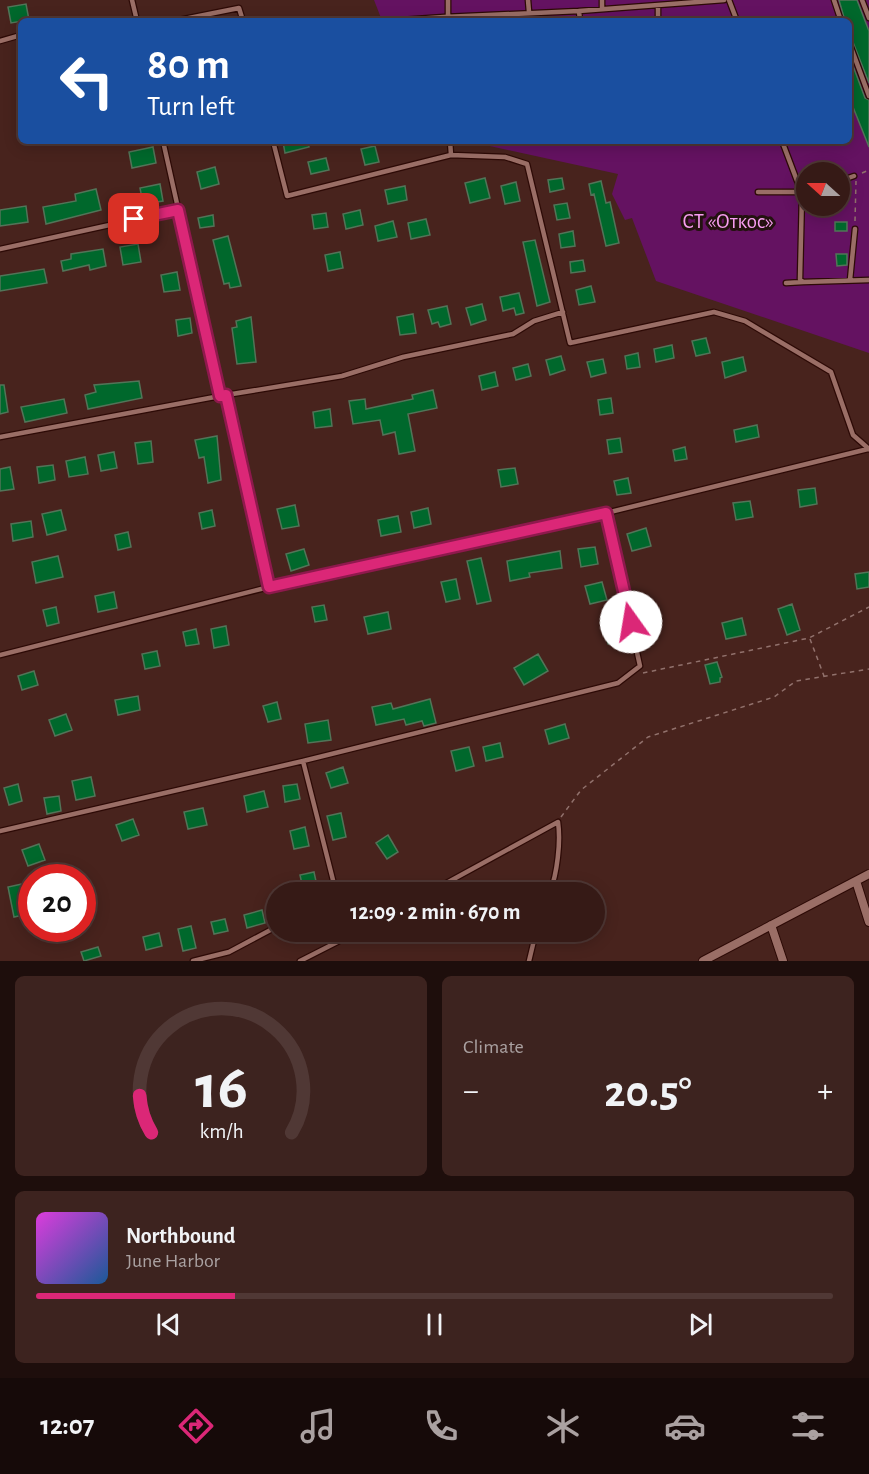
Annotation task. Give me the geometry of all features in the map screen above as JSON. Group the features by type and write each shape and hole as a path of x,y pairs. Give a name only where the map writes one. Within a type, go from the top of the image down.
{"street":[{"path":"703,961 869,874"},
{"path":"855,881 869,922"},
{"path":"771,925 783,961"}],"lane":[{"path":"132,0 136,18"},
{"path":"448,0 446,18 724,0"},
{"path":"528,0 529,12"},
{"path":"602,0 602,9"},
{"path":"729,0 736,18"},
{"path":"834,0 840,18"},
{"path":"862,0 869,18"},
{"path":"658,5 658,18"},
{"path":"189,18 239,8 242,18"},
{"path":"579,11 580,18"},
{"path":"0,41 18,36"},
{"path":"852,50 869,96"},
{"path":"164,144 220,396"},
{"path":"274,144 287,196 451,156 505,157 527,164 570,343 714,312 745,321 831,372 853,435 868,449"},
{"path":"450,144 451,156"},
{"path":"783,144 796,173"},
{"path":"850,177 854,176"},
{"path":"758,192 796,193"},
{"path":"0,249 178,210"},
{"path":"803,282 800,279 804,216"},
{"path":"850,280 855,230"},
{"path":"786,283 869,280"},
{"path":"0,437 342,376 403,357 513,334 534,321 563,312"},
{"path":"226,395 269,587"},
{"path":"0,655 269,587 606,513 868,449"},
{"path":"0,831 303,761 618,683 631,676 640,666 606,513"},
{"path":"303,761 333,882"},
{"path":"448,882 558,822 560,836 556,852 557,873 554,882"},
{"path":"193,961 229,952 266,932"},
{"path":"300,961 337,942"},
{"path":"529,961 534,942"}],"path":[{"path":"855,230 857,185 854,176 869,170"},
{"path":"631,676 809,638 869,607"},
{"path":"809,638 824,676"},
{"path":"558,822 581,790 648,737 774,697 796,681 869,669"}],"green space":[{"name":"СТ «Откос»","path":"374,0 869,0 869,353 656,281 632,218 625,220 612,194 618,174 481,144 852,144 852,18 381,18"}],"building":[{"path":"839,0 857,0 869,31 869,83 852,40 852,18 844,18"},
{"path":"26,4 29,18 18,18 18,22 11,23 8,7"},
{"path":"852,63 865,98 869,100 869,147 852,104"},
{"path":"283,144 308,144 309,147 285,153"},
{"path":"375,146 379,162 365,165 361,149"},
{"path":"153,147 156,163 132,168 129,152"},
{"path":"326,158 329,170 311,174 308,162"},
{"path":"215,167 219,184 201,189 197,172"},
{"path":"485,178 490,198 470,203 465,183"},
{"path":"562,178 564,189 550,192 548,180"},
{"path":"601,181 606,203 610,202 619,243 606,246 594,194 591,195 589,184"},
{"path":"516,182 520,201 505,204 501,186"},
{"path":"160,184 163,201 143,204 140,188"},
{"path":"405,186 407,200 388,204 385,190"},
{"path":"96,189 101,210 46,224 43,207 76,201 75,194"},
{"path":"567,203 570,218 557,220 554,205"},
{"path":"26,206 28,222 0,226 0,210"},
{"path":"360,210 363,225 346,229 343,214"},
{"path":"326,213 328,227 314,229 312,215"},
{"path":"213,215 214,226 200,228 198,218"},
{"path":"426,219 430,235 411,239 408,223"},
{"path":"393,221 397,237 378,241 375,226"},
{"path":"835,222 847,222 847,231 835,231"},
{"path":"573,231 575,246 561,248 559,234"},
{"path":"228,236 241,286 230,288 229,283 224,284 213,240"},
{"path":"535,240 550,302 537,306 523,242"},
{"path":"138,244 141,262 123,265 120,247"},
{"path":"103,249 106,266 90,270 89,265 63,271 61,261 71,259 71,254"},
{"path":"340,252 343,268 328,271 325,255"},
{"path":"836,254 847,254 847,265 837,266"},
{"path":"583,260 585,271 571,273 570,262"},
{"path":"44,269 47,283 0,291 0,276"},
{"path":"177,272 180,290 164,292 161,275"},
{"path":"591,286 595,302 579,305 576,290"},
{"path":"519,293 524,313 516,315 514,308 503,311 500,297"},
{"path":"482,304 486,320 471,325 466,308"},
{"path":"447,306 451,324 440,327 438,322 432,324 428,310"},
{"path":"413,314 416,333 400,335 397,317"},
{"path":"251,317 256,362 237,364 232,328 237,327 236,321"},
{"path":"190,318 192,333 178,336 176,320"},
{"path":"706,338 710,353 696,356 692,341"},
{"path":"672,345 674,358 656,362 654,349"},
{"path":"638,353 640,367 627,369 625,356"},
{"path":"561,356 565,370 550,375 546,360"},
{"path":"743,357 746,371 725,378 722,362"},
{"path":"603,359 606,373 591,377 587,362"},
{"path":"528,364 531,376 516,380 513,368"},
{"path":"495,372 498,386 482,390 479,376"},
{"path":"139,381 142,398 88,409 85,395 96,392 94,385"},
{"path":"0,385 4,385 8,412 0,414"},
{"path":"433,390 437,408 408,414 415,451 399,454 395,432 383,435 380,420 353,424 349,401 365,399 366,409 413,399 412,395"},
{"path":"611,398 613,413 600,415 598,400"},
{"path":"64,399 67,413 25,422 21,407"},
{"path":"330,409 332,426 315,428 313,412"},
{"path":"757,425 759,437 736,442 734,430"},
{"path":"217,436 221,480 208,483 204,457 199,458 195,440"},
{"path":"620,438 622,452 609,454 607,440"},
{"path":"151,441 153,462 138,464 135,443"},
{"path":"685,447 687,459 675,461 673,450"},
{"path":"114,452 117,468 101,471 98,455"},
{"path":"85,457 88,474 69,477 66,461"},
{"path":"53,465 55,480 39,483 37,467"},
{"path":"10,467 14,489 0,491 0,469"},
{"path":"515,468 518,484 501,487 498,470"},
{"path":"628,478 631,493 617,495 614,481"},
{"path":"815,488 817,504 800,507 798,490"},
{"path":"750,501 753,517 736,520 733,503"},
{"path":"295,505 299,526 282,529 277,509"},
{"path":"428,508 431,524 414,528 411,512"},
{"path":"61,510 66,530 47,535 42,514"},
{"path":"212,510 215,526 202,529 199,513"},
{"path":"398,516 401,532 381,536 378,520"},
{"path":"31,521 33,537 13,541 11,524"},
{"path":"646,528 651,546 632,551 627,534"},
{"path":"128,532 131,547 118,550 115,535"},
{"path":"595,547 598,564 581,567 578,549"},
{"path":"304,549 309,565 291,571 286,554"},
{"path":"560,551 562,568 529,573 530,577 510,581 507,561"},
{"path":"58,556 63,577 36,583 32,562"},
{"path":"481,558 491,601 477,604 467,561"},
{"path":"869,572 869,587 857,589 855,574"},
{"path":"456,579 460,599 446,602 441,582"},
{"path":"602,582 607,600 590,604 585,586"},
{"path":"114,592 117,608 98,612 95,596"},
{"path":"792,604 800,630 787,635 778,609"},
{"path":"324,605 327,620 315,622 312,607"},
{"path":"56,607 59,623 47,626 43,610"},
{"path":"388,612 391,629 368,634 364,617"},
{"path":"742,618 746,635 726,639 722,623"},
{"path":"620,624 624,641 608,644 604,628"},
{"path":"226,626 229,645 214,648 211,629"},
{"path":"196,629 199,644 186,646 183,632"},
{"path":"157,651 160,666 145,669 142,654"},
{"path":"538,654 548,671 524,685 514,668"},
{"path":"717,662 722,677 720,682 710,684 705,665"},
{"path":"34,671 38,685 22,690 18,676"},
{"path":"138,696 140,710 118,715 115,700"},
{"path":"430,699 436,723 424,726 422,721 406,725 404,719 376,725 372,707 391,703 393,709"},
{"path":"277,702 281,719 268,722 263,706"},
{"path":"66,714 72,730 55,736 49,720"},
{"path":"328,720 331,740 308,743 305,724"},
{"path":"565,724 569,738 549,744 545,730"},
{"path":"500,743 503,757 486,761 483,747"},
{"path":"469,747 474,766 456,771 451,751"},
{"path":"343,767 348,783 331,788 326,773"},
{"path":"91,777 95,796 76,800 72,781"},
{"path":"18,784 22,801 9,805 4,788"},
{"path":"297,784 300,799 285,802 283,786"},
{"path":"264,791 268,807 247,812 244,796"},
{"path":"59,796 61,811 47,814 44,798"},
{"path":"203,808 207,825 188,829 184,812"},
{"path":"341,813 346,837 333,840 327,816"},
{"path":"133,819 139,835 122,841 116,825"},
{"path":"305,827 309,846 294,849 290,831"},
{"path":"388,835 398,852 387,859 376,843"},
{"path":"39,844 45,860 27,864 22,850"},
{"path":"314,872 316,882 302,882 300,875"},
{"path":"18,885 18,916 14,917 8,887"},
{"path":"262,910 265,923 247,928 244,915"},
{"path":"225,919 228,931 214,934 211,922"},
{"path":"191,926 196,948 183,951 178,929"},
{"path":"159,933 162,946 146,950 143,937"},
{"path":"98,947 101,956 84,961 81,952"}],"route":[{"path":"134,219 178,210 220,396 226,395 269,587 606,513 631,622"}]}
